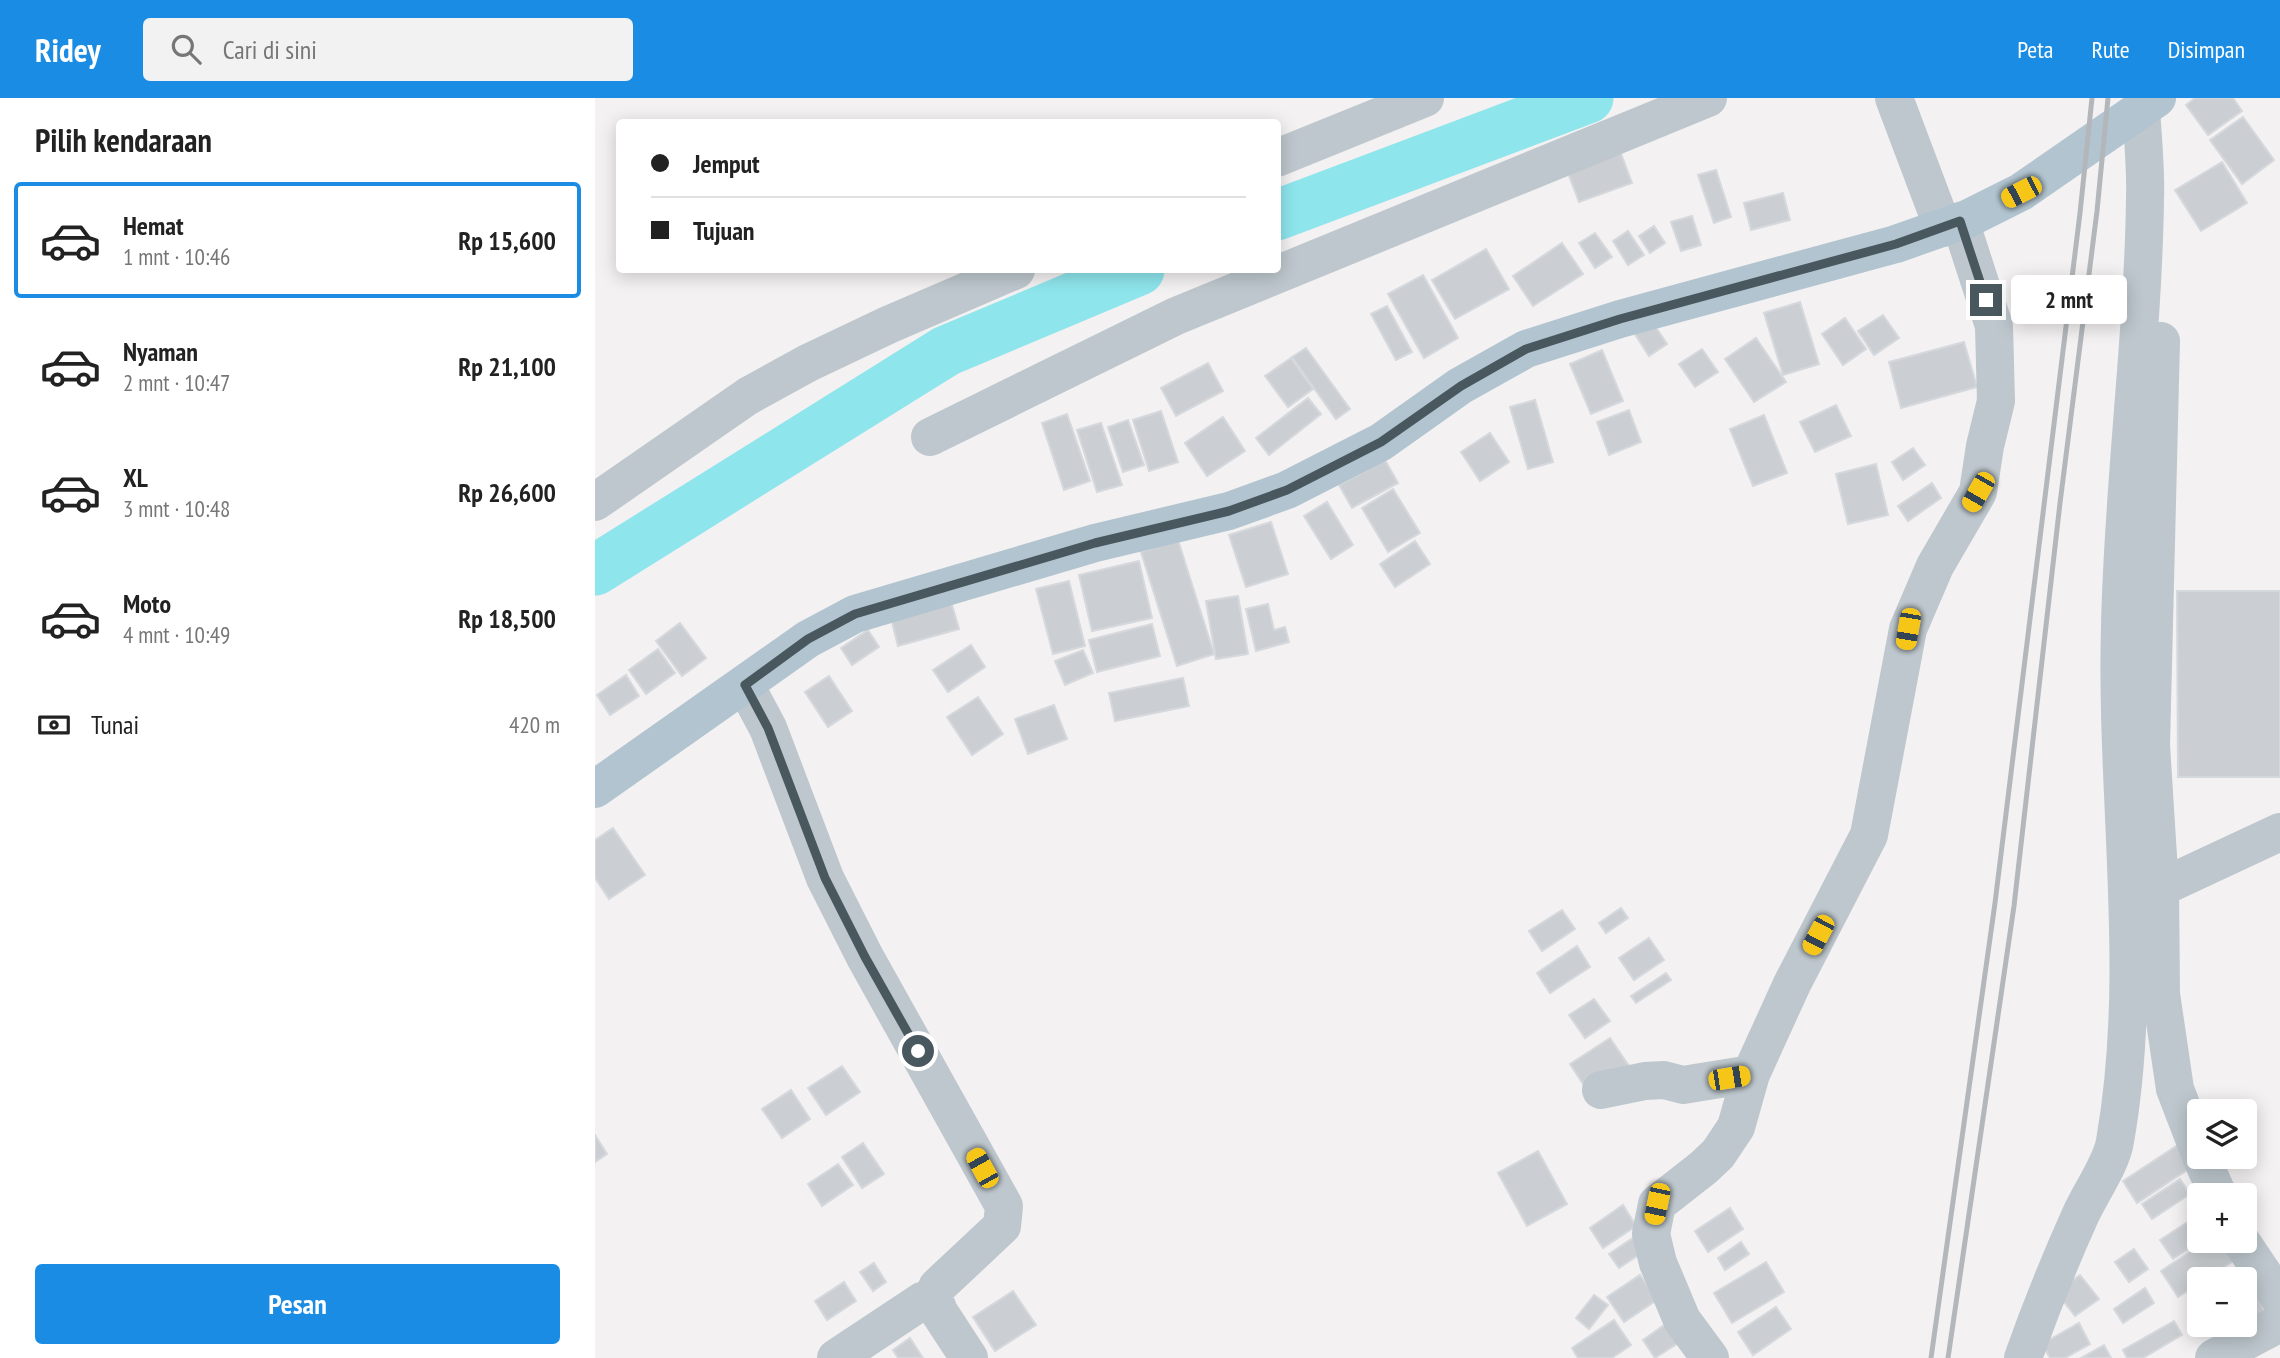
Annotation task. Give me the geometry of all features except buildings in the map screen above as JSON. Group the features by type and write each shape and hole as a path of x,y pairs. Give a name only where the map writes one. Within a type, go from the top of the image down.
{"main road":[{"path":"595,789 808,639 855,614 1095,543 1229,511 1287,490 1381,442 1461,386 1526,349 1620,319 1896,244 1952,225 2021,192 2152,102"}],"street":[{"path":"1281,156 1425,98"},
{"path":"1281,273 1708,98"},
{"path":"1710,1358 1682,1320 1658,1263 1651,1234 1657,1204 1718,1154 1736,1127 1751,1074 1792,984 1869,835 1908,629 1935,566 1978,492 1996,401 1994,326 1952,225 1894,98"},
{"path":"2152,102 2164,219 2151,745 2160,888 2161,994 2175,1089 2187,1121"},
{"path":"2022,1358 2080,1214 2115,1146 2126,1055 2129,964 2122,800 2120,628 2126,476 2142,297 2152,102"},
{"path":"595,502 748,396 796,369 888,325 1009,273"},
{"path":"930,437 1175,316 1280,273"},
{"path":"745,685 768,728 836,901 1004,1206 1002,1226 937,1287 934,1298 939,1312 969,1358"},
{"path":"2160,888 2280,832"},
{"path":"1601,1090 1645,1081 1664,1080 1683,1085 1751,1074"},
{"path":"2249,1253 2280,1299"},
{"path":"836,1358 922,1301 934,1298"},
{"path":"2214,1358 2280,1323"}],"waterway":[{"path":"1281,213 1588,98"},
{"path":"595,570 946,351 1132,273"}],"railway":[{"path":"1931,1358 1995,903 2092,98"},
{"path":"1948,1358 2014,906 2060,503 2097,211 2108,98"}],"route":[{"path":"918,1051 865,957 825,878 768,728 745,685 808,639 835,623 883,604 1095,543 1229,511 1287,490 1381,442 1461,386 1526,349 1620,319 1896,244 1960,221 1986,300"}]}
